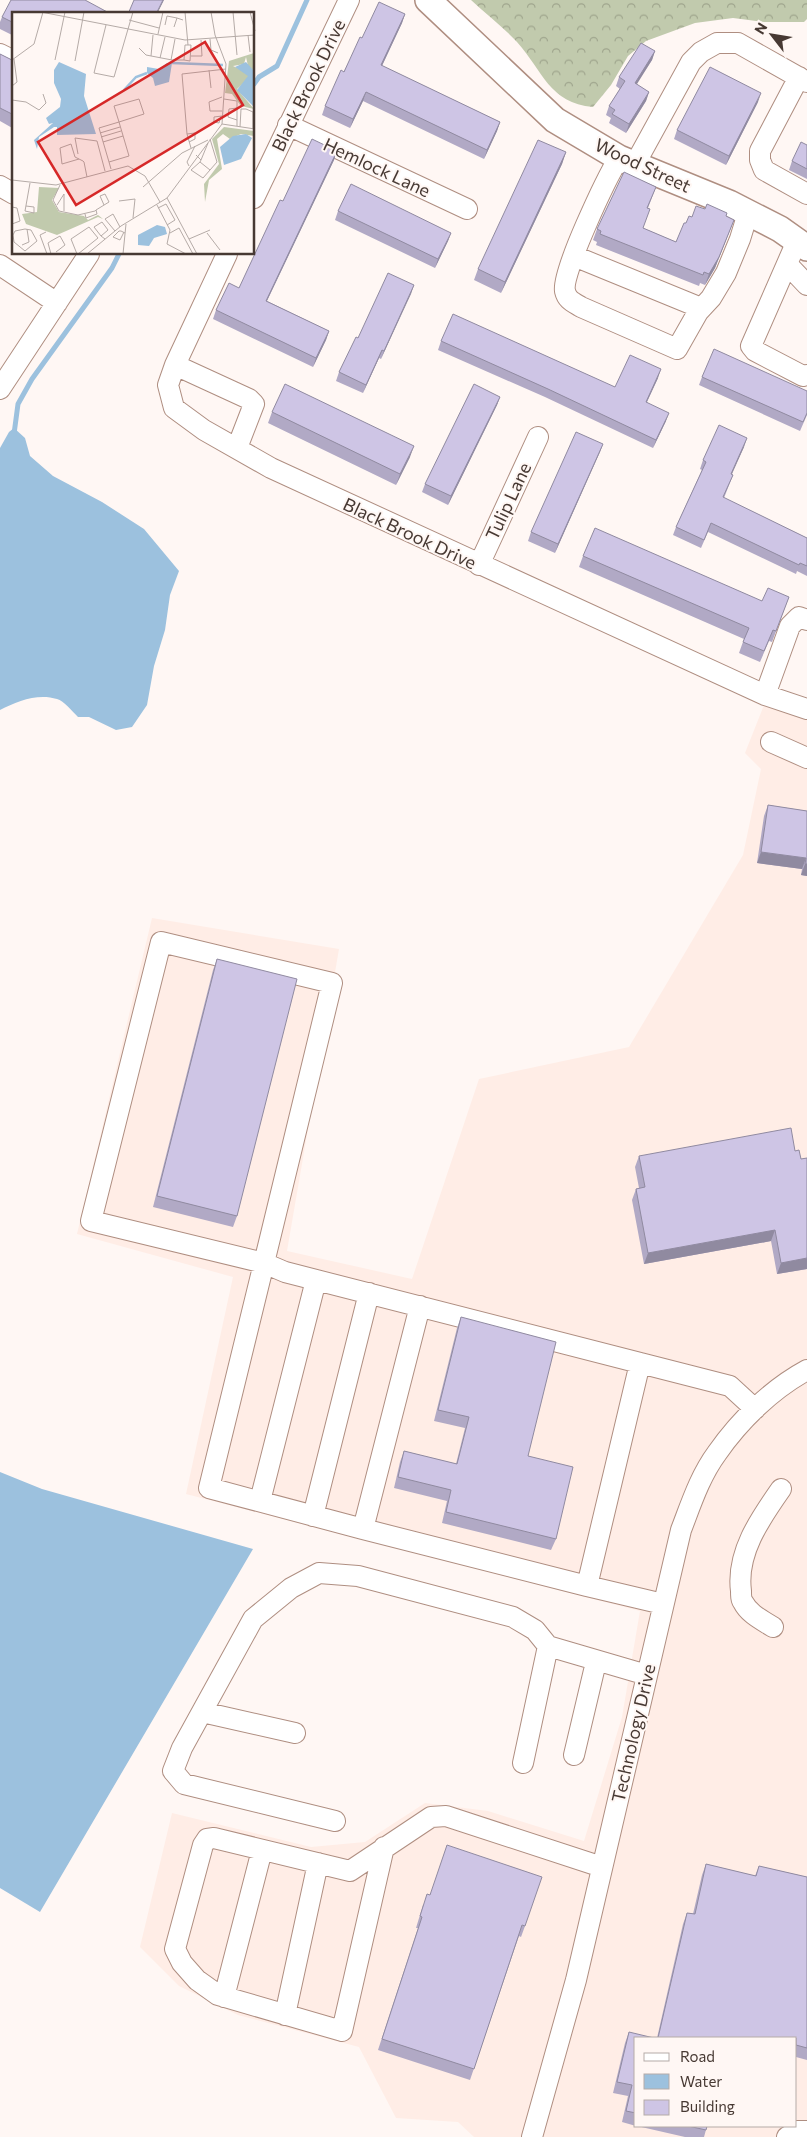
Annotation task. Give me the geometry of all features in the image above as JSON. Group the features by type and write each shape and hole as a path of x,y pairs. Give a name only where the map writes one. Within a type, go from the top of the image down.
{"main road":[{"name":"Wood Street","path":"428,0 555,120 627,161 748,213 780,230 802,245"}],"street":[{"name":"Black Brook Drive","path":"255,196 349,0"},
{"path":"748,213 726,273 711,298 701,308 677,349 581,307 568,299 564,288 574,256 607,177 627,161 691,62 701,52 717,43 738,44 803,80 760,151 760,160 764,170 807,194"},
{"path":"0,54 12,60"},
{"name":"Hemlock Lane","path":"288,124 467,209"},
{"path":"0,186 12,193"},
{"path":"802,245 787,264 751,346 755,351 803,376 807,375"},
{"path":"0,389 88,255"},
{"name":"Black Brook Drive","path":"227,255 175,364 168,385 174,408 204,430 271,468 766,695 807,709"},
{"path":"574,256 701,308"},
{"path":"0,264 57,303"},
{"path":"787,264 807,285"},
{"path":"175,364 249,399 254,404 237,448"},
{"name":"Tulip Lane","path":"479,565 538,437"},
{"path":"766,695 790,626 799,617 807,620"},
{"path":"771,742 807,758"},
{"path":"663,1604 363,1529 209,1488 264,1263 332,983 161,942 91,1221 264,1263 285,1272 730,1386 755,1409"},
{"path":"260,1501 316,1280"},
{"path":"313,1516 369,1294"},
{"path":"363,1529 420,1306"},
{"path":"587,1586 640,1363"},
{"name":"Technology Drive","path":"532,2137 576,1980 681,1530 696,1490 716,1454 755,1409 775,1391 807,1370"},
{"path":"773,1627 755,1616 742,1602 739,1581 746,1549 763,1515 781,1489"},
{"path":"335,1821 184,1784 173,1771 182,1748 253,1619 291,1588 319,1573 358,1576 513,1617 534,1630 548,1646 596,1662 647,1675"},
{"path":"523,1763 548,1646"},
{"path":"574,1755 596,1662"},
{"path":"202,1712 295,1733"},
{"path":"384,1847 342,2031 218,1996 197,1980 182,1963 175,1949 203,1845 207,1839 214,1838 350,1871 384,1847 431,1816 446,1816 602,1867"},
{"path":"224,1997 262,1850"},
{"path":"285,2015 318,1863"},
{"path":"787,2137 797,2131 807,2131"}],"shaded area":[{"path":"764,705 807,717 807,2137 474,2137 458,2122 396,2118 359,2047 238,2015 179,1986 140,1947 172,1813 311,1847 365,1842 425,1803 488,1811 584,1841 622,1717 640,1611 186,1494 233,1277 77,1234 152,918 339,949 287,1251 412,1279 479,1079 629,1047 743,855 761,769 745,753"}],"green space":[{"path":"471,0 807,0 807,19 804,22 764,22 733,18 695,23 646,41 628,56 611,85 593,107 578,104 556,92 517,42"}],"water":[{"path":"14,428 25,438 30,456 53,476 102,502 144,529 179,571 170,595 165,630 154,666 147,705 132,727 116,730 89,717 78,717 68,706 50,697 35,697 0,710 0,448 9,432"},
{"path":"0,1472 42,1489 253,1549 40,1912 0,1888"}],"building":[{"path":"11,0 85,0 107,12 12,12 12,22 2,17"},
{"path":"134,0 163,0 157,12 129,12"},
{"path":"379,2 405,14 381,65 500,122 487,150 366,92 353,119 325,106 341,70 344,72"},
{"path":"641,43 655,51 635,83 649,92 629,124 612,114 615,110 609,106 625,81 619,77"},
{"path":"0,54 12,60 12,114 0,108"},
{"path":"710,67 761,93 729,156 677,130"},
{"path":"312,139 337,151 266,301 329,331 316,358 216,310 229,283 239,288 280,200 283,201"},
{"path":"538,140 566,152 505,282 478,269"},
{"path":"801,142 807,145 807,169 792,161"},
{"path":"624,172 656,187 647,208 650,209 643,228 676,242 684,223 686,223 689,216 692,217 696,206 705,209 707,204 727,213 726,216 734,220 719,257 709,274 704,272 703,275 600,234 601,231 597,229"},
{"path":"351,184 451,233 438,259 338,211"},
{"path":"388,273 414,285 384,351 382,350 366,385 339,372 356,337 358,338"},
{"path":"453,314 615,387 630,355 661,369 646,402 669,413 656,440 441,341"},
{"path":"714,349 807,391 807,413 803,422 702,377"},
{"path":"285,384 414,446 400,474 272,412"},
{"path":"474,384 500,397 451,496 425,484"},
{"path":"719,425 747,438 723,497 807,538 807,566 800,563 799,565 711,523 704,540 676,527 706,462 703,460"},
{"path":"576,432 603,444 558,544 531,532"},
{"path":"595,528 762,601 768,588 789,597 776,631 773,630 764,651 743,642 749,628 583,556"},
{"path":"768,805 807,811 807,864 805,864 806,858 761,852"},
{"path":"217,959 297,979 237,1216 157,1196"},
{"path":"791,1128 795,1151 799,1150 801,1159 807,1158 807,1258 781,1263 775,1230 648,1253 636,1189 645,1187 639,1156"},
{"path":"461,1317 556,1342 528,1456 573,1467 556,1539 446,1512 451,1490 398,1477 404,1451 457,1464 469,1417 438,1410"},
{"path":"447,1845 542,1877 525,1926 522,1925 474,2069 382,2039 422,1917 420,1916 427,1894 430,1895"},
{"path":"706,1864 756,1876 759,1866 807,1877 807,2048 797,2045 797,2037 658,2037 687,1913 695,1914"},
{"path":"629,2032 650,2037 634,2037 634,2113 626,2111 632,2085 617,2082"},
{"path":"692,2127 707,2127 706,2130"}],"waterway":[{"path":"255,83 259,77 277,66 307,0"},
{"path":"14,434 18,404 32,379 112,268 118,255"}]}
